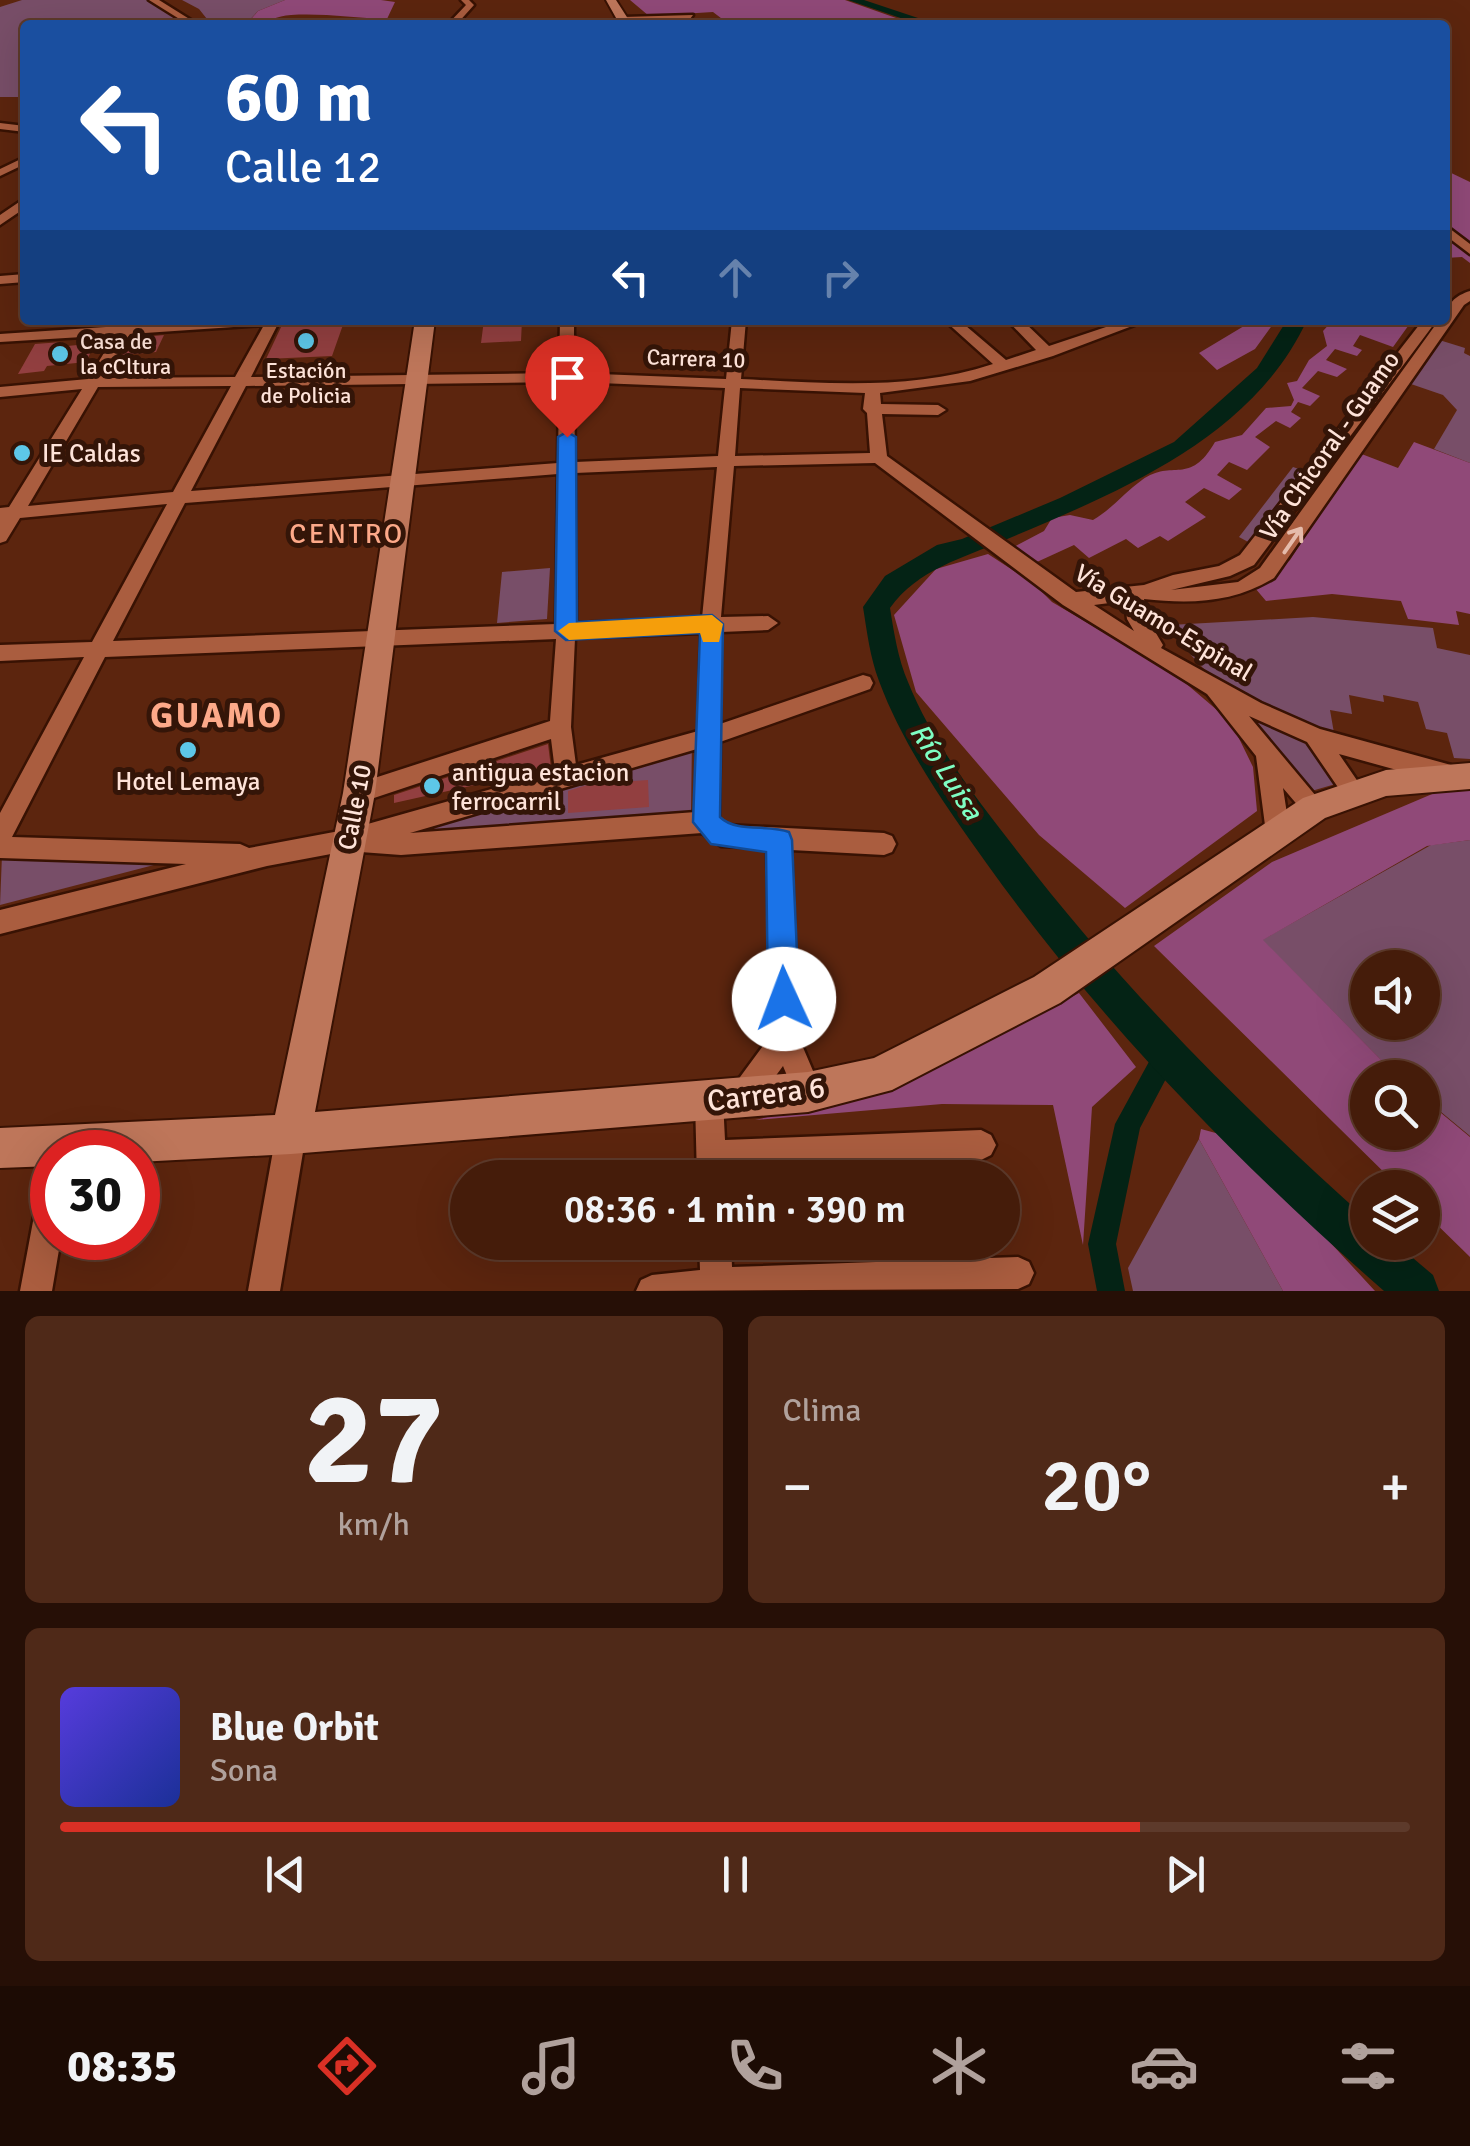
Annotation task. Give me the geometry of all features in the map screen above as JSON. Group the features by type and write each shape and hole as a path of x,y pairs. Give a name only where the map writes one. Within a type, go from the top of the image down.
{"main road":[{"name":"Calle 10","path":"290,1134 359,793 424,325"},
{"name":"Carrera 6","path":"160,1143 725,1100 808,1092 878,1076 1047,990 1314,808 1354,792 1406,779 1460,776"},
{"name":"Carrera 6","path":"0,1148 30,1148"}],"street":[{"path":"152,0 186,20"},
{"path":"650,20 690,17"},
{"path":"0,210 20,204"},
{"path":"0,222 20,204"},
{"path":"1450,232 1470,250"},
{"name":"Vía Chicoral - Guamo","path":"1450,306 1470,284"},
{"path":"0,338 119,325"},
{"path":"0,537 9,513 96,382 127,325"},
{"path":"0,836 101,651 269,325"},
{"path":"567,325 566,631 560,727 567,779"},
{"path":"738,325 712,624 707,822 721,836 884,844"},
{"path":"957,325 1005,366"},
{"path":"1019,325 1048,353"},
{"name":"Carrera 10","path":"0,392 96,382 569,376 872,389 965,378 1127,325"},
{"name":"Vía Chicoral - Guamo","path":"1420,346 1428,325"},
{"name":"Vía Chicoral - Guamo","path":"1070,600 1141,592 1161,584 1225,574 1237,567 1262,544 1322,464 1385,394 1435,325"},
{"path":"9,513 566,468 726,458 878,458 872,389"},
{"name":"Vía Chicoral - Guamo","path":"1141,592 1171,597 1242,588 1257,581 1283,555 1341,472 1385,394"},
{"path":"872,410 938,410"},
{"name":"Vía Guamo-Espinal","path":"878,458 1029,572 1213,688 1315,737 1460,776"},
{"path":"1322,464 1341,472"},
{"path":"1141,592 1134,606 1142,630 1166,658"},
{"path":"0,652 768,623"},
{"path":"0,922 347,840 567,779 709,737 862,682"},
{"path":"1213,688 1314,808"},
{"path":"359,793 560,727"},
{"path":"1315,737 1354,792"},
{"path":"1266,754 1278,833"},
{"path":"347,840 401,844 707,822"},
{"path":"779,840 784,1039 808,1092"},
{"path":"0,847 267,856"},
{"path":"712,1160 725,1100 784,1039"},
{"name":"Calle 10","path":"264,1291 290,1134"},
{"path":"788,1160 980,1145"},
{"path":"36,1291 41,1260"},
{"path":"716,1260 717,1288"},
{"path":"652,1291 1018,1273"}],"shaded area":[{"path":"22,0 150,0 182,20 20,20 20,97 0,97 0,7"},
{"path":"182,0 285,0 258,11 250,20 208,20 199,9"},
{"path":"285,0 395,2 387,19 291,15 250,20 258,11"},
{"path":"630,0 845,0 902,20 723,20 713,12 649,16"},
{"path":"1450,172 1470,182 1470,263 1462,257 1450,258"},
{"path":"1246,325 1272,325 1255,349 1217,370 1199,353"},
{"path":"1328,325 1409,325 1393,347 1360,335 1353,346 1362,350 1357,356 1335,349 1326,360 1347,369 1337,377 1318,371 1302,388 1320,396 1310,406 1298,402 1291,412 1301,418 1290,428 1276,421 1255,437 1270,447 1247,470 1229,462 1217,475 1242,489 1229,500 1204,488 1185,502 1206,517 1168,541 1160,536 1138,548 1126,539 1089,558 1074,545 1026,567 1008,550 1044,531 1052,518 1070,515 1093,520 1142,480 1163,471 1189,468 1206,456 1215,442 1242,435 1266,408 1291,406 1294,400 1287,383 1297,381 1309,360 1327,346 1323,331"},
{"path":"1436,339 1465,348 1464,353 1470,356 1470,463 1434,449 1457,410 1443,395 1408,383"},
{"path":"1414,442 1470,463 1470,614 1456,611 1459,625 1408,619 1401,601 1332,594 1266,601 1255,588 1290,560 1359,453 1398,468"},
{"path":"1293,467 1302,470 1257,536 1250,543 1239,537"},
{"path":"988,554 1034,584 1052,602 1176,675 1231,722 1253,767 1257,811 1125,908 1039,835 916,692 894,615 936,569"},
{"path":"550,568 547,619 497,623 502,572"},
{"path":"1313,617 1433,628 1437,648 1470,655 1470,759 1454,758 1447,733 1426,729 1418,702 1383,695 1384,702 1349,695 1352,714 1330,710 1334,733 1261,708 1202,667 1170,625"},
{"path":"1237,707 1308,738 1339,783 1308,792"},
{"path":"692,740 691,812 357,845 358,826 569,782"},
{"path":"1451,786 1470,787 1470,840 1427,846 1263,940 1350,1028 1350,1040 1362,1040 1381,1060 1350,1060 1350,1139 1154,946 1272,862"},
{"path":"1470,840 1470,1136 1440,1111 1440,1060 1381,1060 1361,1040 1440,1040 1440,950 1350,950 1350,1029 1262,940 1431,845"},
{"path":"204,852 0,905 2,855"},
{"path":"1079,993 1136,1067 1092,1107 1083,1245 1053,1105 942,1104 755,1120 883,1090 933,1070"},
{"path":"1440,1112 1470,1137 1470,1257 1440,1228 1440,1170 1382,1170 1361,1150 1440,1150"},
{"path":"1201,1129 1234,1138 1375,1291 1283,1291 1199,1139"},
{"path":"1199,1139 1283,1291 1133,1291 1128,1268"}],"building":[{"name":"Estación de Policia","path":"282,325 343,325 332,356 266,359"},
{"path":"483,325 522,325 521,341 481,343"},
{"path":"164,335 156,352 122,355 132,338"},
{"name":"Casa de la cCltura","path":"62,342 59,347 95,343 86,362 18,374 35,344"},
{"path":"548,744 551,768 394,803 394,795"},
{"path":"648,780 649,807 568,813 568,791 590,784"}],"waterway":[{"name":"Río Luisa","path":"853,0 917,20"},
{"name":"Río Luisa","path":"1295,325 1264,372 1182,447 1068,504 968,546 946,551 894,583 876,607 889,668 909,715 956,793 1070,946 1211,1101 1417,1291"},
{"path":"1111,1291 1102,1244 1128,1124 1166,1056"}],"slow traffic":[{"path":"569,631 712,624 711,636"}],"place":[{"name":"Estación de Policia","path":"306,341"},
{"name":"Casa de la cCltura","path":"60,354"},
{"name":"IE Caldas","path":"22,453"},
{"name":"Hotel Lemaya","path":"188,750"},
{"name":"antigua estacion ferrocarril","path":"432,786"}],"district":[{"name":"CENTRO","path":"347,533"},
{"name":"GUAMO","path":"217,715"}],"route":[{"path":"567,437 566,631 712,624 707,822 721,836 779,840 784,999"}]}
